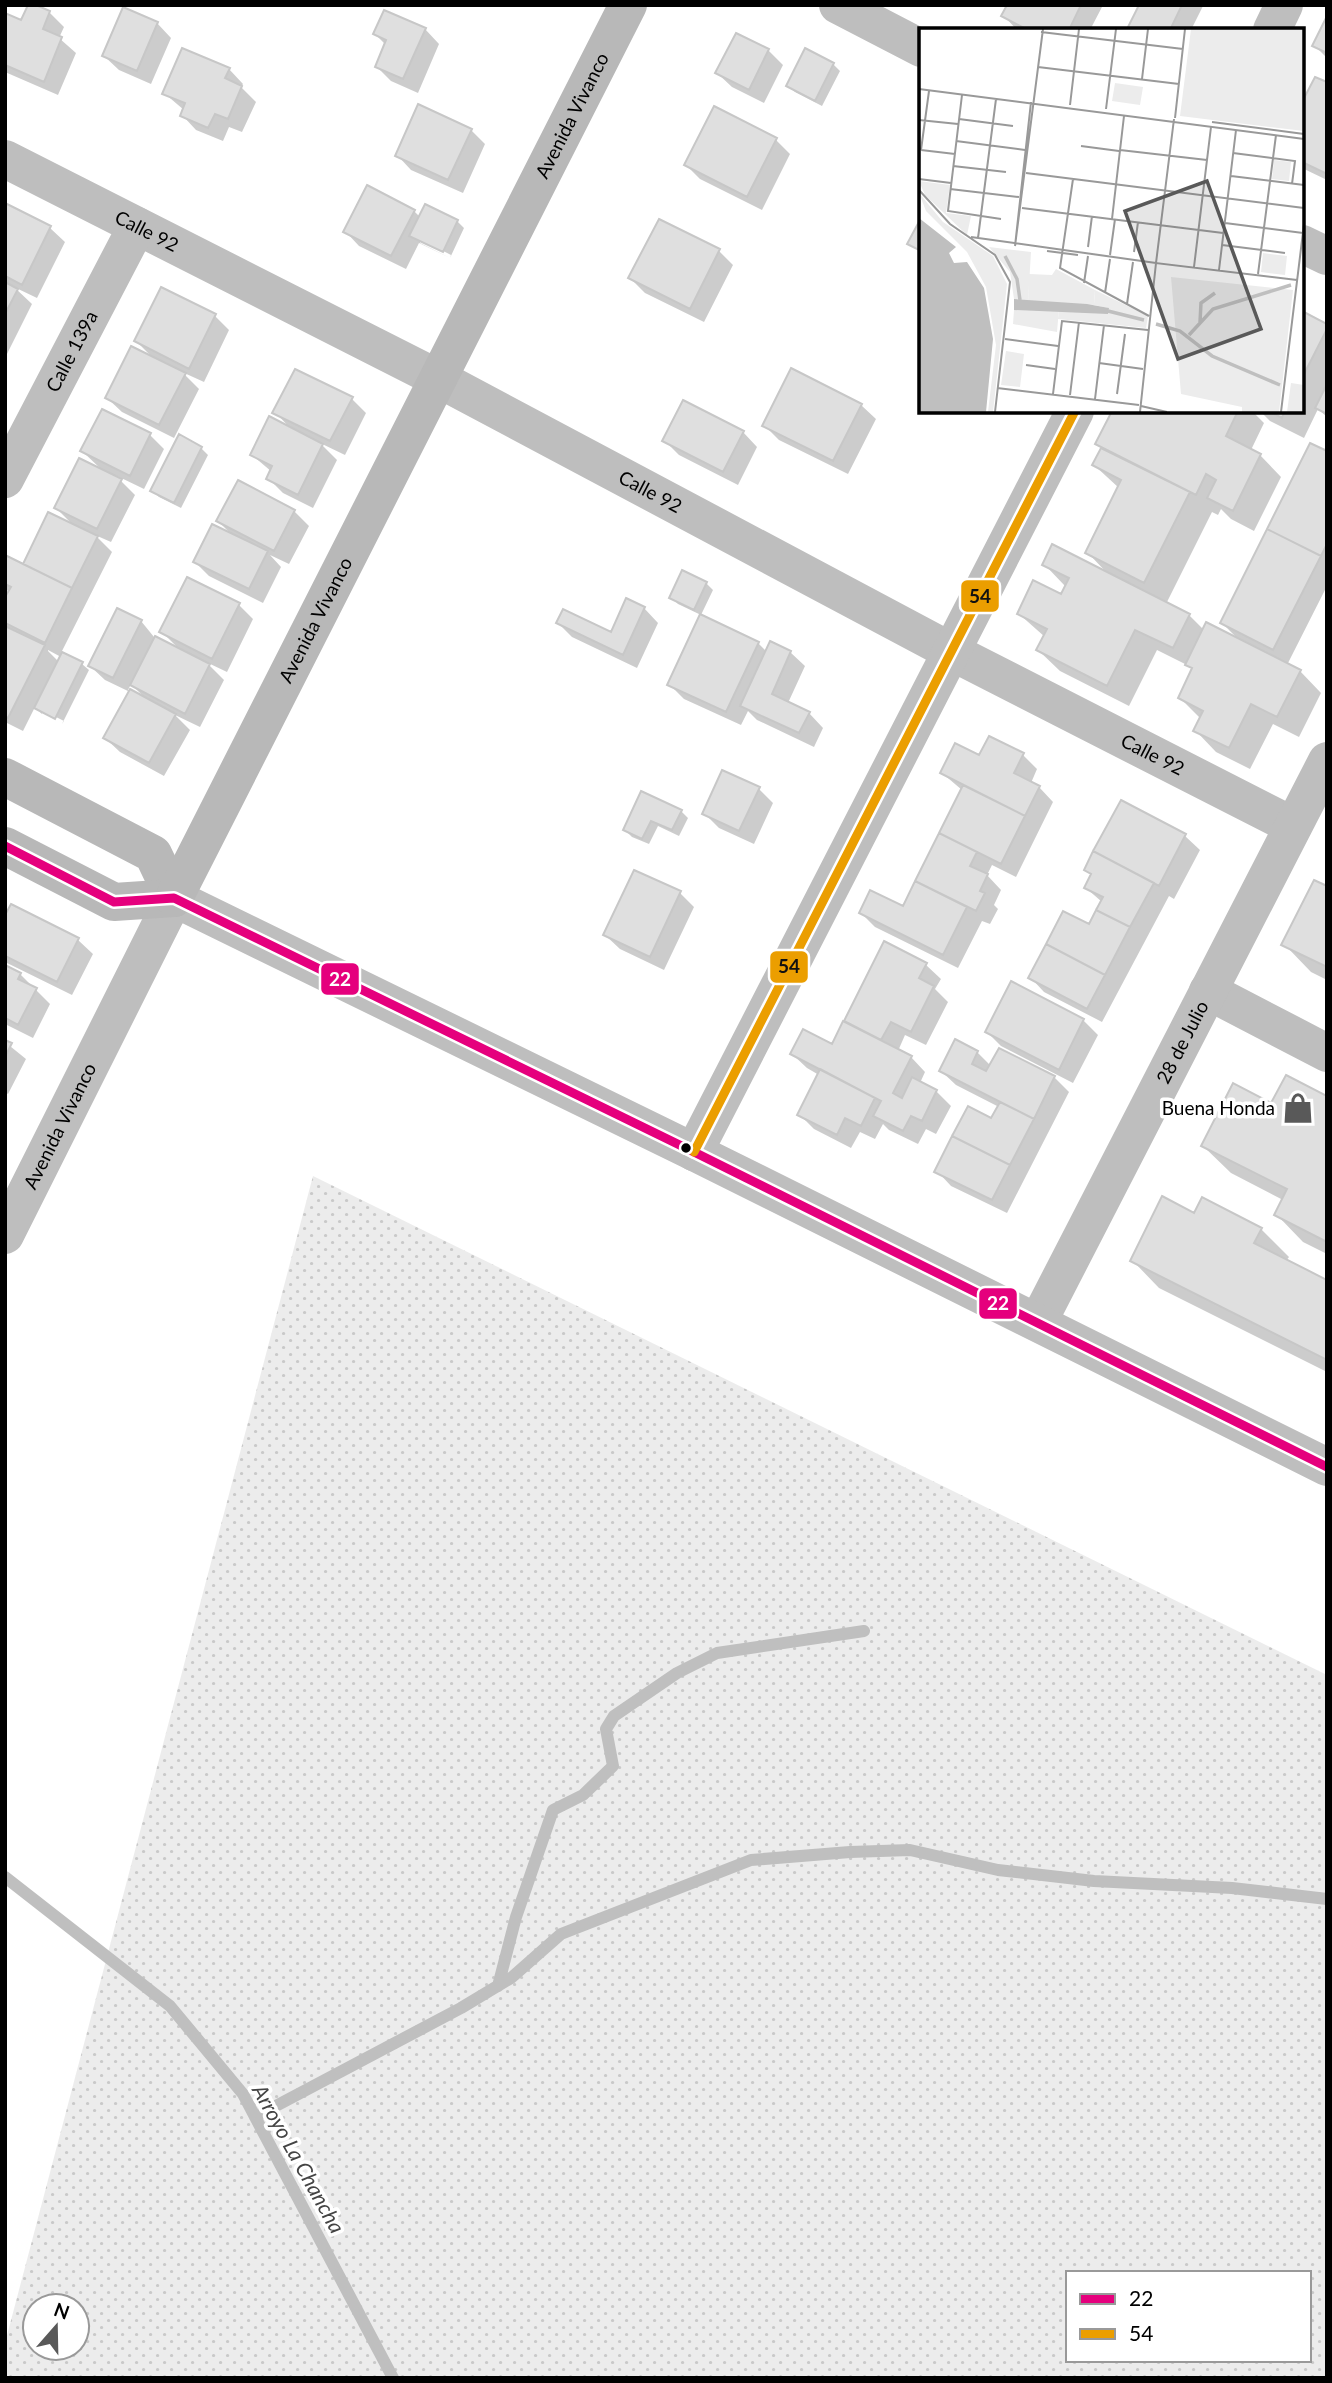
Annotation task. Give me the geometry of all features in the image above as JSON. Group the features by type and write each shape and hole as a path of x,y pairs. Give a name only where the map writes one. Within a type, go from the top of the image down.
{"main road":[{"name":"Avenida Vivanco","path":"174,898 628,5"},
{"path":"5,777 153,854 174,898 114,902 5,846"}],"street":[{"path":"838,5 919,47"},
{"path":"1273,28 1284,5"},
{"name":"Calle 92","path":"5,159 439,379 951,652 1293,826"},
{"name":"Calle 139a","path":"5,479 136,226"},
{"path":"1304,245 1327,256"},
{"path":"694,1152 1074,413"},
{"name":"28 de Julio","path":"1038,1322 1327,761"},
{"path":"174,898 694,1152 1327,1467"},
{"name":"Avenida Vivanco","path":"5,1235 174,898"},
{"path":"1208,991 1327,1053"}],"shaded area":[{"path":"313,1176 1327,1675 1327,2378 5,2378 5,2343"}],"building":[{"path":"28,5 36,5 50,11 43,29 62,37 44,82 5,65 5,13 21,20"},
{"path":"1007,5 1081,5 1070,28 1024,28 1001,16"},
{"path":"1139,5 1182,5 1171,28 1128,28"},
{"path":"123,7 158,22 137,71 102,56"},
{"path":"384,10 426,28 403,79 375,67 386,40 373,34"},
{"path":"1327,16 1327,53 1312,46"},
{"path":"736,33 769,49 749,90 715,73"},
{"path":"182,48 230,68 225,78 242,86 228,119 215,114 208,128 180,116 185,103 162,94"},
{"path":"805,48 834,63 815,101 786,86"},
{"path":"1315,77 1327,82 1327,174 1304,163 1304,98"},
{"path":"418,104 472,129 448,180 395,156"},
{"path":"714,106 777,138 747,197 684,165"},
{"path":"367,185 415,210 391,256 343,232"},
{"path":"5,203 51,226 22,285 5,276"},
{"path":"425,204 458,220 443,252 409,236"},
{"path":"659,219 720,249 690,309 628,278"},
{"path":"919,222 919,250 907,244"},
{"path":"5,282 18,289 5,314"},
{"path":"161,287 216,314 189,369 134,341"},
{"path":"1304,312 1327,324 1304,374"},
{"path":"131,346 186,373 159,425 105,398"},
{"path":"791,368 862,404 833,461 762,426"},
{"path":"295,369 353,397 330,441 272,413"},
{"path":"1327,384 1327,414 1315,408"},
{"path":"683,400 744,431 723,472 662,441"},
{"path":"102,409 151,433 130,476 80,451"},
{"path":"1111,413 1237,413 1226,436 1261,454 1233,511 1207,498 1216,480 1206,474 1196,495 1095,444"},
{"path":"269,416 323,444 298,495 266,479 272,466 250,455"},
{"path":"179,434 202,447 174,503 150,491"},
{"path":"1310,443 1327,451 1327,544 1321,556 1267,529"},
{"path":"1101,448 1190,492 1144,583 1085,553 1121,480 1092,465"},
{"path":"79,458 122,479 97,529 54,508"},
{"path":"238,480 295,510 274,551 216,521"},
{"path":"48,512 98,536 72,588 23,564"},
{"path":"212,524 268,551 249,589 193,562"},
{"path":"1267,529 1321,556 1273,650 1220,623"},
{"path":"1052,544 1190,614 1173,648 1135,630 1107,686 1036,650 1047,629 1017,614 1033,580 1061,594 1069,578 1042,565"},
{"path":"5,555 72,588 45,643 5,623 5,597 11,587 5,584"},
{"path":"682,570 707,582 694,610 669,598"},
{"path":"187,577 240,603 212,659 159,632"},
{"path":"626,598 645,607 623,655 556,623 563,609 611,632"},
{"path":"117,608 142,620 113,678 88,666"},
{"path":"700,614 759,642 726,712 667,685"},
{"path":"1206,622 1301,670 1277,717 1251,704 1229,748 1193,731 1203,711 1178,698 1192,668 1185,665"},
{"path":"5,626 45,645 8,718 5,717"},
{"path":"155,636 210,664 185,714 130,685"},
{"path":"770,641 791,651 772,694 810,712 799,733 740,706"},
{"path":"62,652 83,662 55,719 34,708"},
{"path":"130,689 176,714 149,763 103,738"},
{"path":"989,736 1024,753 1014,773 1040,786 1025,816 940,773 955,743 979,755"},
{"path":"722,770 760,787 739,831 702,814"},
{"path":"963,785 1025,816 1001,864 939,833"},
{"path":"641,791 682,810 672,830 651,821 642,839 623,830"},
{"path":"1121,800 1186,834 1159,886 1093,851"},
{"path":"939,833 977,852 970,866 988,874 980,891 985,893 976,911 915,881"},
{"path":"1093,851 1154,883 1130,927 1096,910 1103,897 1084,888 1091,874 1084,870"},
{"path":"634,870 681,891 650,957 603,935"},
{"path":"1314,880 1327,886 1327,967 1281,945"},
{"path":"915,881 967,907 943,955 859,913 870,890 903,906"},
{"path":"11,904 79,938 57,982 5,956 5,915"},
{"path":"1096,910 1130,927 1105,975 1046,944 1063,911 1089,924"},
{"path":"884,941 927,963 919,978 934,986 911,1032 891,1022 881,1040 844,1021"},
{"path":"1046,944 1105,975 1087,1009 1028,978"},
{"path":"5,965 21,973 18,979 37,988 18,1025 5,1018"},
{"path":"1011,981 1084,1019 1059,1070 985,1032"},
{"path":"843,1021 912,1056 893,1093 902,1098 912,1077 937,1090 922,1121 911,1116 903,1131 873,1116 881,1101 790,1054 803,1029 832,1044"},
{"path":"955,1039 978,1051 972,1064 986,1071 999,1048 1055,1076 1034,1119 939,1071"},
{"path":"5,1040 12,1043 5,1057"},
{"path":"820,1069 875,1098 861,1126 845,1118 837,1135 797,1115"},
{"path":"1286,1075 1327,1096 1327,1242 1274,1215 1287,1189 1201,1146 1233,1083 1271,1103"},
{"path":"1000,1102 1034,1119 1010,1165 952,1136 968,1106 991,1118"},
{"path":"952,1136 1010,1165 992,1200 934,1172"},
{"path":"1162,1196 1194,1213 1202,1197 1262,1228 1254,1243 1327,1280 1327,1360 1130,1261"}],"waterway":[{"path":"498,1986 516,1917 553,1810 583,1795 613,1766 606,1729 614,1716 677,1673 717,1653 864,1631"},
{"path":"255,2117 461,2008 511,1978 561,1934 751,1860 910,1850 998,1870 1094,1881 1232,1888 1327,1899"},
{"name":"Arroyo La Chancha","path":"5,1877 170,2006 243,2094 393,2378"}],"transit line":[{"name":"54","path":"694,1152 1074,413"},
{"name":"22","path":"5,846 114,902 174,898 694,1152 1327,1467"}],"place":[{"name":"Buena Honda","path":"1298,1108"}]}
